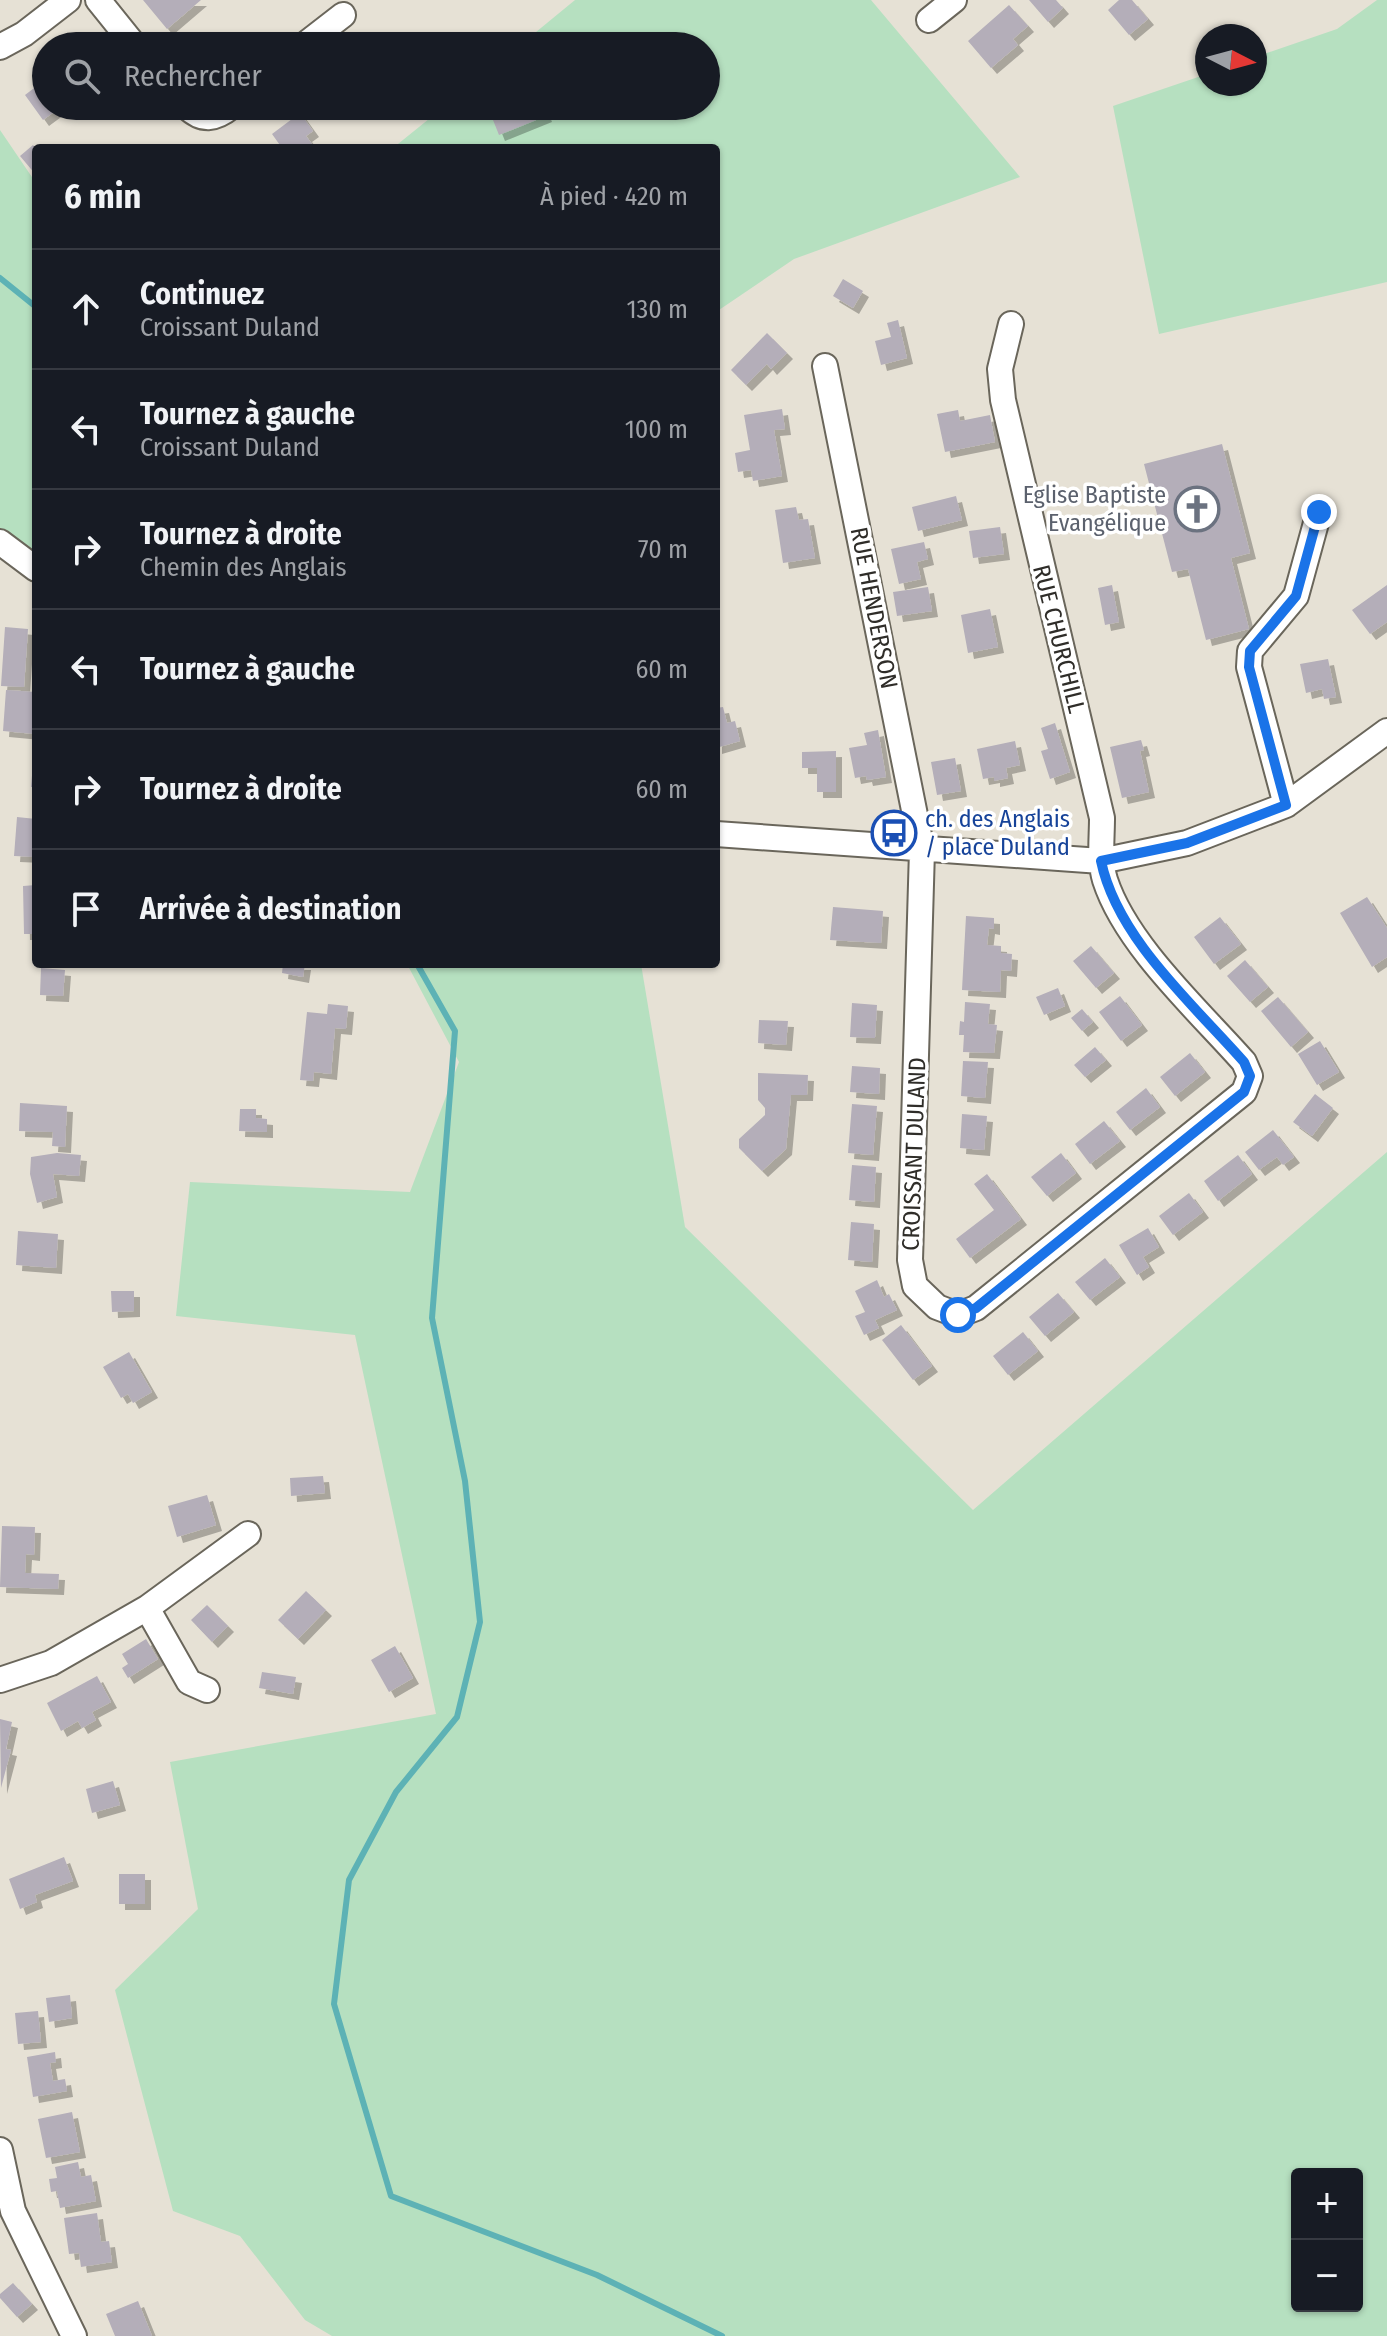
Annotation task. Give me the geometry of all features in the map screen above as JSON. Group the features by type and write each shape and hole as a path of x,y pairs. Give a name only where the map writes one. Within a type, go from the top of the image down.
{"street":[{"path":"0,47 24,34 68,0"},
{"path":"98,0 124,32"},
{"path":"929,20 954,0"},
{"path":"321,32 343,15"},
{"name":"RUE CHURCHILL","path":"1011,324 1000,369 1003,400 1102,818 1101,861"},
{"name":"RUE HENDERSON","path":"825,366 922,850"},
{"path":"1286,805 1249,667 1250,651 1296,596 1319,512"},
{"path":"0,542 32,566"},
{"path":"720,834 1101,861 1187,843 1286,805 1387,731"},
{"name":"CROISSANT DULAND","path":"922,850 910,1260 915,1286 937,1307 958,1315 976,1308 1244,1092 1250,1076 1244,1062 1134,938 1105,881 1101,861"},
{"path":"0,1680 51,1663 147,1608 248,1534"},
{"path":"147,1608 189,1682 207,1690"},
{"path":"0,2150 7,2217 74,2336"}],"green space":[{"path":"575,0 871,0 1020,177 794,259 720,309 720,144 398,144 428,120 720,120 720,32 536,32"},
{"path":"1377,0 1387,0 1387,282 1159,334 1113,106 1195,78 1195,96 1267,96 1267,53 1337,29"},
{"path":"0,130 32,177 32,557 0,534"},
{"path":"409,968 642,968 685,1227 973,1510 1387,1152 1387,2336 332,2336 305,2320 240,2236 173,2211 115,1990 198,1909 170,1762 436,1714 355,1335 176,1316 190,1182 410,1192 459,1062"}],"building":[{"path":"143,0 201,0 167,29"},
{"path":"1029,0 1056,0 1063,8 1048,22"},
{"path":"1119,0 1132,0 1148,19 1129,35 1108,10"},
{"path":"1009,5 1028,26 1013,39 1018,45 991,68 968,41"},
{"path":"32,90 32,105 25,95"},
{"path":"291,120 305,120 313,131 306,136 312,144 279,144 272,134"},
{"path":"493,120 536,120 499,135"},
{"path":"32,146 32,170 20,156"},
{"path":"843,279 863,291 853,308 833,296"},
{"path":"898,320 907,358 881,365 875,341 891,337 887,323"},
{"path":"767,333 787,353 771,369 767,364 746,385 731,370"},
{"path":"782,409 785,429 774,430 782,476 753,481 751,470 738,472 735,453 750,450 744,415"},
{"path":"958,410 960,421 990,415 995,442 945,452 937,414"},
{"name":"Eglise Baptiste Evangélique","path":"1222,444 1250,553 1231,558 1249,629 1206,640 1188,569 1172,572 1144,464"},
{"path":"956,496 962,520 918,531 912,507"},
{"path":"796,507 799,520 808,519 815,558 783,563 775,510"},
{"path":"1000,527 1004,554 973,558 969,531"},
{"path":"924,542 928,559 917,562 921,579 899,584 891,549"},
{"path":"1112,585 1119,622 1105,625 1098,588"},
{"path":"1387,585 1387,622 1370,634 1352,610"},
{"path":"928,587 932,611 897,616 893,592"},
{"path":"990,609 998,647 968,653 961,615"},
{"path":"5,627 28,629 24,687 1,686"},
{"path":"1328,659 1336,697 1324,699 1322,689 1306,693 1300,664"},
{"path":"6,690 32,692 32,734 3,731"},
{"path":"720,707 723,707 727,723 735,721 740,741 720,747"},
{"path":"1055,723 1070,772 1050,779 1041,751 1048,749 1041,728"},
{"path":"878,730 886,777 855,778 849,748 867,745 864,733"},
{"path":"1141,740 1144,750 1140,751 1149,792 1122,798 1110,747"},
{"path":"1015,741 1020,765 1006,768 1008,778 994,781 994,777 983,779 977,749"},
{"path":"836,751 836,792 817,792 817,768 802,768 802,752"},
{"path":"955,758 961,791 937,795 931,762"},
{"path":"17,817 32,819 32,857 14,856"},
{"path":"32,885 32,934 24,934 23,886"},
{"path":"1367,897 1387,928 1387,957 1372,967 1340,913"},
{"path":"833,907 883,911 881,943 830,940"},
{"path":"966,916 994,918 994,929 989,928 987,945 1001,946 1001,953 1012,954 1011,971 1001,970 1000,992 962,990"},
{"path":"1220,917 1241,944 1214,964 1194,937"},
{"path":"1091,946 1114,973 1096,988 1073,961"},
{"path":"1245,960 1268,987 1250,1002 1227,976"},
{"path":"41,968 65,970 63,996 40,995"},
{"path":"283,968 304,968 303,977 282,973"},
{"path":"1058,988 1065,1006 1044,1015 1036,997"},
{"path":"1120,996 1142,1025 1121,1041 1099,1012"},
{"path":"1278,997 1308,1032 1291,1047 1261,1011"},
{"path":"965,1002 990,1004 988,1024 997,1025 994,1053 963,1052 964,1035 959,1035 960,1021 964,1022"},
{"path":"852,1003 877,1005 875,1038 850,1037"},
{"path":"328,1004 348,1006 346,1029 335,1028 331,1074 314,1072 313,1081 300,1080 307,1012 327,1014"},
{"path":"1082,1009 1093,1022 1082,1031 1071,1018"},
{"path":"759,1020 788,1021 786,1045 758,1043"},
{"path":"1320,1041 1339,1072 1317,1085 1298,1054"},
{"path":"1095,1047 1106,1060 1085,1077 1074,1065"},
{"path":"1190,1053 1205,1072 1175,1096 1160,1077"},
{"path":"963,1061 988,1062 985,1098 961,1096"},
{"path":"852,1066 880,1068 879,1094 850,1092"},
{"path":"758,1073 808,1075 807,1095 791,1095 786,1149 762,1171 739,1148 739,1139 765,1115 765,1108 758,1100"},
{"path":"1146,1088 1160,1107 1130,1130 1116,1112"},
{"path":"1315,1094 1333,1108 1312,1136 1293,1122"},
{"path":"20,1103 67,1106 65,1147 52,1146 53,1132 19,1131"},
{"path":"852,1104 877,1106 873,1155 848,1153"},
{"path":"240,1109 256,1109 256,1118 267,1119 267,1132 239,1131"},
{"path":"962,1114 987,1116 984,1150 960,1148"},
{"path":"1104,1121 1120,1141 1090,1164 1075,1144"},
{"path":"1273,1130 1294,1157 1283,1165 1277,1157 1259,1170 1245,1152"},
{"path":"57,1153 81,1155 79,1176 53,1174 57,1197 37,1203 30,1174 31,1157"},
{"path":"1061,1153 1076,1173 1047,1196 1031,1177"},
{"path":"1238,1155 1252,1174 1218,1201 1204,1181"},
{"path":"852,1165 876,1167 874,1202 849,1200"},
{"path":"987,1174 1021,1219 970,1258 956,1239 994,1210 974,1184"},
{"path":"1189,1193 1203,1212 1173,1235 1159,1216"},
{"path":"851,1222 874,1224 872,1262 848,1260"},
{"path":"1148,1228 1159,1247 1143,1257 1149,1267 1137,1275 1119,1245"},
{"path":"18,1231 58,1234 56,1268 16,1265"},
{"path":"1105,1258 1120,1277 1090,1300 1075,1282"},
{"path":"877,1280 884,1297 889,1294 897,1310 875,1320 879,1328 864,1335 855,1316 865,1312 855,1291"},
{"path":"111,1291 134,1291 134,1311 112,1312"},
{"path":"1058,1293 1074,1312 1045,1336 1029,1317"},
{"path":"901,1325 932,1366 913,1380 882,1340"},
{"path":"1023,1332 1038,1351 1008,1375 993,1356"},
{"path":"129,1352 152,1392 133,1403 128,1394 121,1398 103,1367"},
{"path":"323,1476 325,1493 291,1496 290,1478"},
{"path":"207,1495 216,1525 177,1537 168,1506"},
{"path":"2,1526 35,1527 34,1555 26,1554 25,1573 59,1574 58,1589 0,1587"},
{"path":"306,1591 326,1610 298,1639 278,1620"},
{"path":"207,1605 228,1626 212,1642 191,1620"},
{"path":"146,1639 158,1659 128,1678 122,1668 128,1664 122,1654"},
{"path":"395,1646 413,1678 389,1692 371,1660"},
{"path":"262,1672 296,1677 293,1694 259,1688"},
{"path":"97,1676 111,1702 92,1712 96,1720 82,1728 78,1721 61,1731 47,1703"},
{"path":"0,1719 12,1722 6,1749 11,1750 1,1788"},
{"path":"113,1781 120,1805 92,1813 86,1789"},
{"path":"64,1857 73,1881 35,1895 37,1902 20,1909 9,1879"},
{"path":"119,1874 145,1874 145,1904 119,1904"},
{"path":"70,1995 72,2018 49,2022 46,1998"},
{"path":"38,2011 41,2042 18,2044 15,2013"},
{"path":"55,2052 56,2062 50,2063 53,2081 65,2079 67,2091 33,2097 27,2057"},
{"path":"72,2112 80,2152 46,2158 38,2119"},
{"path":"78,2162 81,2177 91,2175 96,2201 60,2208 57,2191 51,2192 49,2179 57,2178 55,2167"},
{"path":"97,2213 101,2242 109,2241 112,2262 81,2267 79,2253 69,2254 64,2218"},
{"path":"13,2283 32,2304 17,2317 0,2298 0,2294"},
{"path":"138,2301 152,2336 115,2336 106,2314"}],"waterway":[{"path":"0,278 32,304"},
{"path":"419,968 455,1031 432,1318 465,1481 480,1622 457,1717 396,1792 349,1880 334,2004 391,2196 597,2275 722,2336"}],"place":[{"name":"Eglise Baptiste Evangélique","path":"1197,509"},
{"name":"ch. des Anglais / place Duland","path":"894,833"}],"route":[{"path":"958,1315 976,1308 1244,1092 1250,1076 1244,1062 1134,938 1105,881 1101,861 1187,843 1286,805 1249,667 1250,651 1296,596 1319,512"}]}
